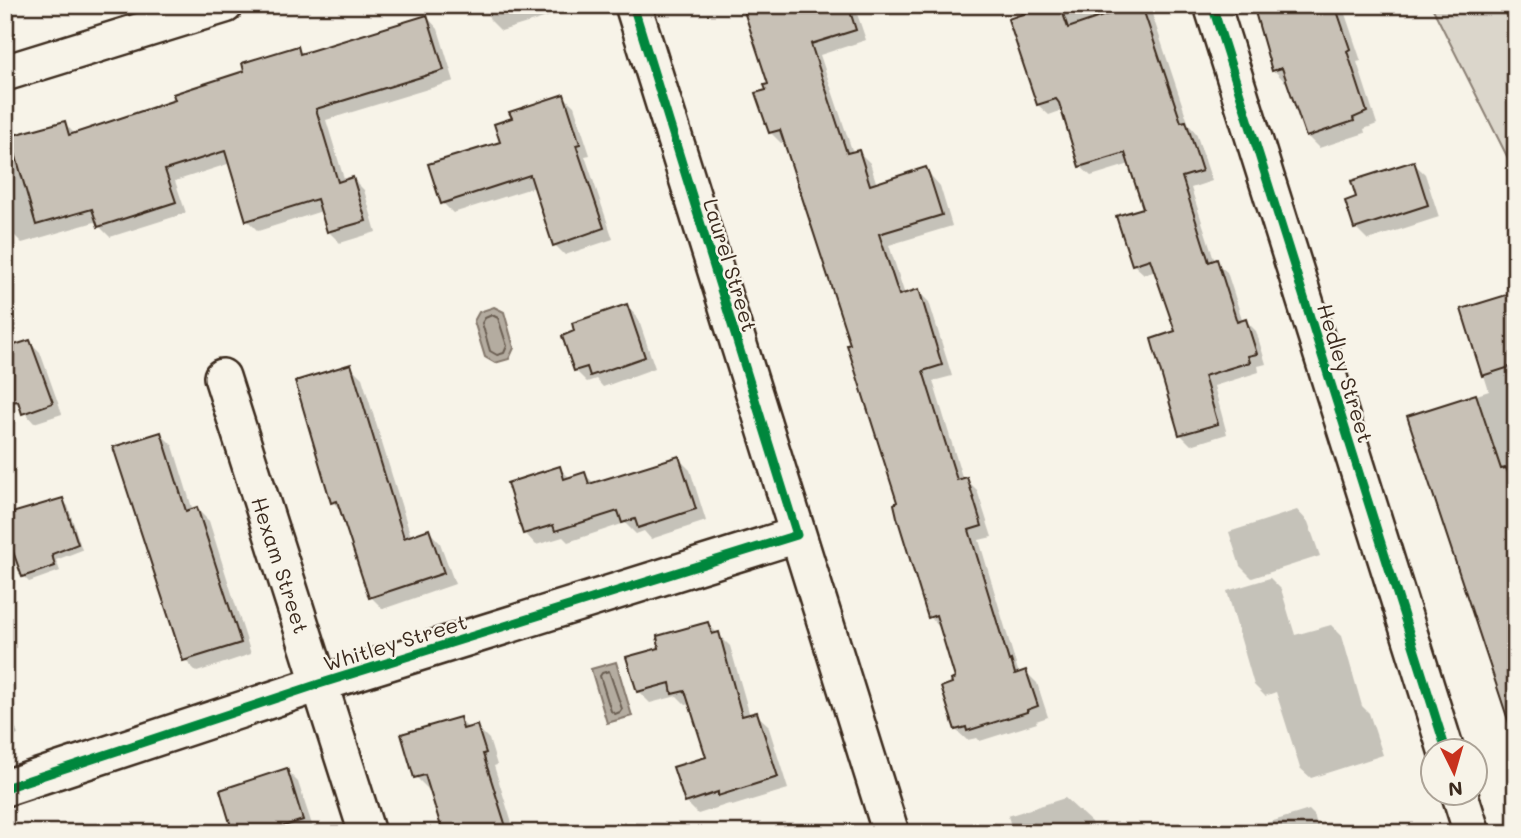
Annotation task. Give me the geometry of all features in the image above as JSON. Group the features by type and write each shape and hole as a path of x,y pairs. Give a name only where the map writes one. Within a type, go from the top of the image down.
{"street":[{"path":"7,68 225,5"},
{"name":"Laurel Street","path":"633,5 891,833"},
{"name":"Hedley Street","path":"1212,5 1441,736"},
{"name":"Hexam Street","path":"222,377 367,833"},
{"name":"Whitley Street","path":"5,788 319,684 797,536"},
{"path":"1464,806 1472,833"}],"shaded area":[{"path":"1431,5 1516,5 1516,174"}],"water":[{"path":"494,307 504,312 514,348 509,359 495,363 485,357 474,321 479,312"},
{"path":"616,662 632,716 607,723 591,669"}],"building":[{"path":"742,5 848,5 856,30 811,44 847,153 859,150 870,185 926,167 929,174 942,215 879,234 899,295 919,289 942,365 923,371 957,480 967,477 982,526 969,530 1009,661 1011,660 1015,674 1026,670 1038,706 1027,712 967,731 966,727 955,730 941,687 952,683 951,680 955,678 936,615 928,618 897,517 894,504 897,502 847,345 850,344 780,130 769,133 755,93 766,90 764,85 768,84"},
{"path":"1048,5 1060,5 1068,28 1132,6 1133,9 1142,6 1181,122 1186,121 1202,171 1182,177 1209,262 1217,259 1237,322 1246,319 1257,354 1248,356 1250,362 1204,376 1218,424 1179,435 1151,339 1175,331 1150,259 1132,265 1116,216 1143,208 1125,153 1079,167 1059,103 1056,99 1037,105 1008,19"},
{"path":"1253,5 1335,5 1367,112 1353,118 1354,121 1306,137 1282,68 1272,71"},
{"path":"427,15 444,70 316,109 338,182 353,177 366,221 327,232 317,199 246,221 225,151 165,170 176,202 98,227 92,209 36,225 10,136 65,121 69,135 175,100 173,94 244,71 242,63 298,46 300,54"},
{"path":"564,94 580,144 576,145 604,228 553,246 530,175 441,204 428,164 500,142 494,124 512,118 509,112"},
{"path":"1414,161 1428,205 1354,229 1345,201 1356,197 1351,181"},
{"path":"1516,292 1516,365 1482,376 1461,309"},
{"path":"627,304 645,357 590,376 587,367 574,371 562,336 574,331 572,323"},
{"path":"30,340 53,403 22,414 18,401 12,402 5,385 5,348"},
{"path":"351,364 404,538 429,529 444,573 369,598 337,501 331,503 295,381"},
{"path":"1476,394 1501,469 1506,468 1510,476 1516,474 1516,722 1509,723 1407,416"},
{"path":"161,432 186,511 197,507 241,643 183,661 113,447"},
{"path":"679,456 696,509 638,528 635,519 622,523 618,511 555,531 553,525 523,534 507,483 560,466 564,479 585,472 589,484"},
{"path":"63,498 78,544 52,554 55,566 22,577 5,529 5,515"},
{"path":"708,622 712,634 719,632 742,716 757,712 778,777 718,796 718,792 685,803 673,767 706,757 685,691 672,694 670,683 637,692 626,657 659,648 657,636"},
{"path":"460,717 463,729 477,725 486,753 483,754 508,833 443,833 425,775 414,778 401,734"},
{"path":"287,768 303,820 262,833 233,833 220,790"}],"cycle path":[{"path":"5,788 319,684 797,535 633,5"},
{"path":"1212,5 1442,736"}]}
